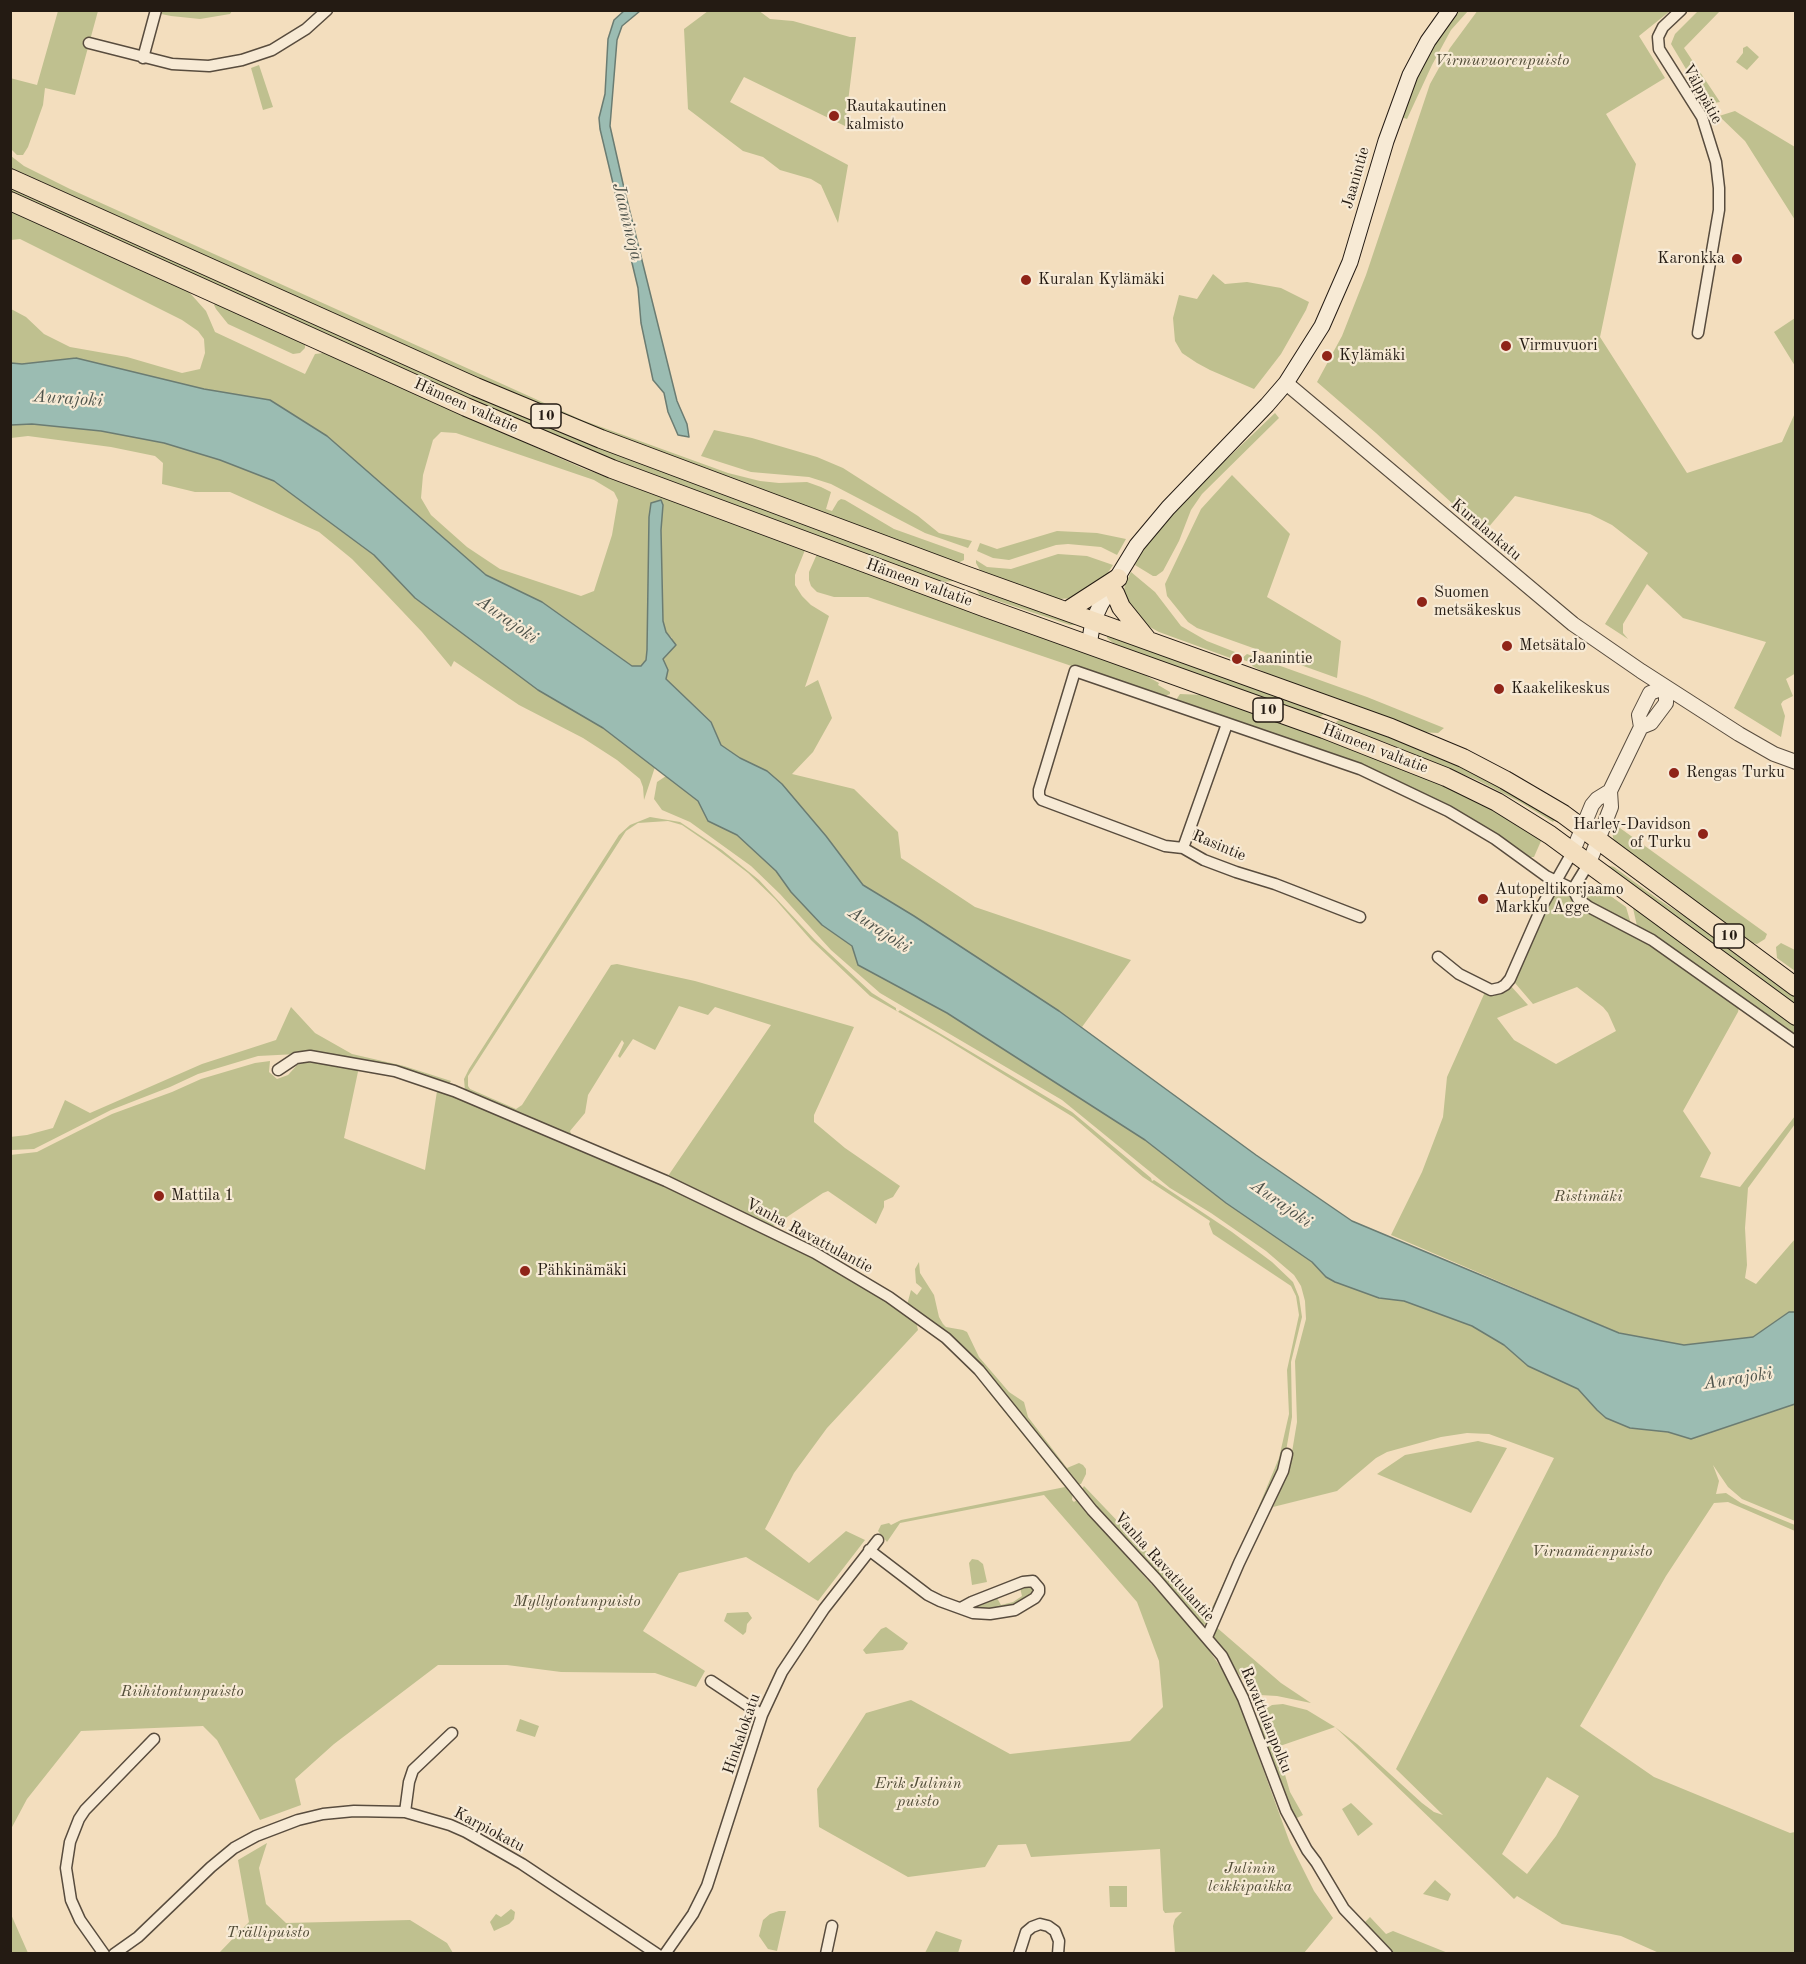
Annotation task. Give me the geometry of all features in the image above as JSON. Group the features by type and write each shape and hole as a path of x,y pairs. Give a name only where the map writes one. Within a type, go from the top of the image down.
{"highway":[{"name":"Hämeen valtatie","path":"12,179 465,382 601,439 1391,728 1463,758 1505,780 1598,839 1796,987"},
{"name":"Hämeen valtatie","path":"10,201 455,402 612,469 1408,761 1497,802 1573,851 1796,1016"},
{"path":"1067,611 1117,586 1121,607 1147,640"}],"main road":[{"name":"Jaanintie","path":"1089,645 1127,560 1148,530 1286,383 1322,326 1350,262 1386,141 1410,75 1428,41 1450,10"}],"street":[{"path":"143,58 156,10"},
{"path":"89,43 143,58 192,66 209,66 242,60 267,52 289,40 327,10"},
{"name":"Välppätie","path":"1681,10 1662,27 1658,37 1659,49 1701,117 1711,142 1716,162 1719,210 1698,333"},
{"name":"Kuralankatu","path":"1286,383 1573,624 1669,689 1774,754 1796,762"},
{"name":"Rasintie","path":"1227,724 1075,671 1039,789 1039,796 1048,803 1165,846 1183,848 1204,860 1275,884 1360,917"},
{"path":"1573,889 1589,863 1611,807 1610,791 1641,727 1651,723 1666,704 1669,689"},
{"path":"1183,848 1227,724 1332,759 1385,780 1481,830 1556,882 1573,889 1578,899 1589,908 1652,940 1796,1042"},
{"path":"1438,957 1467,979 1491,990 1500,988 1510,979 1543,904 1573,851 1592,805 1610,791"},
{"name":"Vanha Ravattulantie","path":"278,1070 296,1059 310,1056 395,1071 454,1091 666,1181 822,1257 857,1277 926,1323 963,1354 1013,1411 1092,1510 1207,1638"},
{"path":"1207,1638 1283,1471 1287,1454"},
{"name":"Hinkalokatu","path":"665,1953 693,1914 707,1886 762,1716 782,1672 796,1648 878,1540"},
{"path":"869,1550 928,1595 961,1608 981,1614 1007,1612 1029,1603 1038,1594 1039,1588 1033,1581 1027,1581 961,1608"},
{"name":"Ravattulanpolku","path":"1207,1638 1222,1656 1238,1688 1286,1811 1306,1850 1316,1862 1344,1909 1385,1953"},
{"path":"711,1681 762,1716"},
{"path":"405,1812 412,1770 452,1733"},
{"path":"104,1953 80,1920 71,1900 66,1868 70,1842 85,1810 154,1739"},
{"name":"Karpiokatu","path":"114,1953 138,1937 225,1854 245,1842 290,1823 323,1814 354,1811 405,1812 450,1825 493,1847 638,1948 657,1953"},
{"path":"1019,1953 1026,1932 1040,1924 1055,1931 1059,1941 1058,1953"},
{"path":"826,1953 832,1926"}],"green space":[{"path":"162,10 232,11 230,14 200,19 161,14"},
{"path":"758,10 770,19 793,21 856,37 845,126 744,77 730,102 848,165 838,223 821,185 811,179 780,170 763,157 743,151 688,109 684,29 708,11"},
{"name":"Virmuvuorenpuisto","path":"1478,10 1670,11 1639,36 1665,78 1606,114 1636,164 1600,337 1687,473 1782,442 1795,413 1796,673 1786,679 1793,696 1781,704 1785,716 1781,737 1734,708 1766,642 1683,618 1647,584 1623,624 1623,633 1628,639 1605,624 1648,553 1612,525 1590,514 1515,496 1487,529 1498,538 1493,541 1317,382 1342,336 1366,275 1430,84 1450,48"},
{"path":"1699,10 1720,11 1684,48 1720,102 1707,104 1671,44 1675,34"},
{"path":"58,11 98,11 75,95 45,88 43,105 28,147 23,155 17,155 11,149 10,78 37,85"},
{"path":"1458,11 1468,11 1451,30 1407,119 1401,117 1415,80 1439,37"},
{"path":"1747,46 1759,57 1747,70 1736,62 1743,53 1743,48"},
{"path":"259,65 273,107 263,110 251,68"},
{"path":"1735,111 1795,147 1795,220 1745,141 1719,116"},
{"path":"11,156 24,166 70,189 582,420 728,473 760,481 807,482 821,487 831,492 826,509 832,511 838,501 845,500 894,529 964,554 964,560 953,562 581,422 488,383 11,168"},
{"path":"11,188 955,581 942,582 561,440 11,194"},
{"path":"11,209 189,292 206,311 215,332 305,374 315,354 323,353 582,468 805,550 795,575 795,585 811,605 829,616 805,687 818,680 832,718 813,752 792,774 854,789 898,832 901,858 975,907 1131,960 1082,1027 914,916 862,885 826,836 767,771 740,758 721,745 711,721 666,679 668,670 663,659 667,655 672,638 666,632 663,621 661,530 663,505 649,517 646,660 641,666 632,666 542,602 486,575 327,436 270,400 11,363 11,309 26,317 44,334 70,347 127,357 182,373 200,369 205,353 204,339 198,331 182,320 20,239 11,240","holes":["441,432 456,433 594,480 614,492 618,500 612,535 594,591 581,596 500,569 467,547 431,515 421,498 423,475 433,440"]},
{"path":"1213,274 1225,284 1247,282 1281,288 1309,302 1281,354 1254,389 1197,363 1182,353 1175,341 1173,318 1179,295 1197,299"},
{"path":"216,303 305,342 305,348 300,353 293,354 228,324 216,309 214,305"},
{"path":"1795,318 1795,366 1774,332"},
{"path":"1275,413 1279,418 1202,494 1191,510 1179,541 1163,571 1153,576 1135,565 1145,547 1183,501"},
{"path":"32,424 101,431 164,443 220,460 274,481 374,555 415,598 603,728 655,767 644,800 640,779 617,760 583,738 519,705 454,661 451,667 422,632 352,559 319,532 230,492 195,492 162,484 163,463 155,456 111,447 28,436 11,438 11,425"},
{"path":"714,430 752,438 817,457 843,468 918,516 939,533 972,541 968,548 925,533 831,484 809,477 751,472 701,456"},
{"path":"1232,475 1290,534 1267,597 1341,641 1337,678 1197,628 1188,622 1167,596 1165,584 1201,509"},
{"path":"1057,531 1097,533 1126,539 1117,555 1101,547 1068,544 1056,545 1009,560 993,558 977,551 980,543 997,549"},
{"path":"817,554 1136,670 1159,683 1158,685 1170,694 1163,697 868,597 834,597 817,592 811,586 809,572"},
{"path":"1058,554 1087,556 1113,565 1103,580 1076,598 1059,599 981,572 976,563 976,560 987,567 1011,569"},
{"path":"1131,572 1155,592 1181,626 1207,641 1235,652 1233,659 1159,632 1139,621 1123,598 1125,584"},
{"path":"978,586 1078,623 1070,625 980,595 976,589"},
{"path":"1107,634 1322,712 1323,715 1316,719 1118,647 1107,638"},
{"path":"1247,654 1367,697 1444,728 1438,733 1421,732 1278,679 1241,659"},
{"path":"1180,694 1202,695 1429,777 1492,809 1541,838 1541,841 1534,857 1528,857 1429,796 1386,775 1176,700"},
{"path":"1342,718 1456,763 1556,818 1553,822 1477,780 1384,742 1342,728 1336,722"},
{"name":"Virnamäenpuisto","path":"666,776 698,801 708,821 737,835 776,871 791,892 822,925 852,946 858,965 947,1013 1145,1140 1226,1203 1312,1262 1326,1277 1379,1298 1404,1301 1472,1326 1504,1345 1528,1366 1578,1389 1606,1418 1630,1428 1668,1432 1691,1439 1795,1404 1795,1521 1742,1499 1728,1487 1713,1465 1719,1481 1716,1494 1726,1493 1741,1503 1795,1525 1795,1531 1728,1502 1714,1503 1666,1576 1580,1726 1654,1777 1790,1833 1795,1832 1795,1953 1659,1953 1621,1936 1562,1924 1517,1896 1514,1899 1335,1727 1422,1803 1434,1812 1443,1815 1396,1769 1554,1458 1489,1434 1467,1433 1441,1437 1387,1452 1376,1458 1337,1491 1273,1507 1289,1470 1297,1422 1295,1361 1306,1319 1301,1286 1294,1275 1266,1251 1170,1188 1062,1100 880,993 831,950 751,866 690,822 662,810 654,799 657,782","holes":["1547,1777 1579,1796 1556,1836 1527,1874 1502,1854"]},
{"path":"650,817 680,822 722,850 759,880 815,940 872,993 896,1008 898,1012 870,996 811,940 775,899 748,873 714,847 682,825 668,821 638,823 626,831 468,1076 468,1086 470,1089 516,1109 522,1105 611,965 617,964 695,981 854,1027 814,1115 814,1122 845,1148 900,1186 893,1197 884,1201 884,1207 876,1224 828,1191 772,1227 668,1176 771,1025 715,1007 708,1015 679,1006 655,1050 633,1039 620,1058 618,1056 624,1043 622,1040 588,1095 585,1113 570,1131 573,1139 465,1091 464,1079 469,1069 619,835 630,825"},
{"path":"1613,823 1767,934 1765,939 1757,944 1749,942 1614,842 1611,827"},
{"path":"1606,865 1614,867 1795,995 1795,1006"},
{"path":"1589,884 1598,887 1626,907 1631,924 1585,898 1584,891"},
{"name":"Ristimäki","path":"1562,891 1565,891 1577,906 1647,941 1739,1007 1683,1111 1711,1153 1700,1177 1740,1187 1795,1116 1795,1124 1748,1188 1745,1278 1756,1284 1795,1239 1795,1312 1789,1312 1753,1337 1684,1345 1619,1333 1391,1235 1422,1172 1443,1117 1447,1077 1485,992 1494,996 1510,985 1528,1005 1497,1018 1514,1040 1556,1064 1616,1031 1603,1007 1577,987 1533,1004 1515,983 1514,977 1544,910"},
{"path":"1633,908 1795,1026 1795,1038 1637,926"},
{"path":"1781,943 1795,950 1795,971 1777,958 1776,947"},
{"path":"291,1007 315,1033 352,1054 404,1066 451,1081 448,1086 404,1071 347,1057 297,1054 258,1056 198,1074 111,1110 34,1149 11,1150 10,1137 53,1128 65,1100 90,1113 202,1064 276,1040"},
{"path":"900,1010 1072,1112 1152,1181 1154,1180 1232,1232 1272,1262 1293,1282 1299,1297 1302,1317 1291,1362 1292,1417 1284,1462 1208,1624 1202,1625 1126,1542 1082,1489 1084,1486 1206,1614 1210,1612 1251,1525 1279,1458 1289,1414 1287,1370 1299,1315 1296,1296 1291,1286 1213,1234 1210,1221 1143,1177 1073,1117 898,1012"},
{"path":"309,1059 359,1067 344,1138 425,1170 437,1091 465,1100 663,1185 766,1234 849,1277 911,1317 916,1322 918,1330 827,1428 794,1473 765,1529 809,1563 846,1531 865,1540 818,1601 746,1557 679,1573 643,1631 705,1671 696,1687 655,1673 561,1672 507,1665 438,1665 334,1744 295,1779 301,1805 260,1820 217,1740 203,1726 81,1731 27,1799 11,1829 10,1155 37,1152 112,1114 201,1079 255,1063 270,1061 269,1072 277,1079 288,1075 300,1062"},
{"path":"919,1262 920,1273 934,1295 943,1324 946,1327 967,1332 979,1357 1009,1392 1024,1402 1028,1417 1067,1468 1079,1463 1083,1465 1086,1474 1081,1484 1076,1484 1008,1400 907,1305 911,1290 917,1295 922,1288 916,1283 915,1269"},
{"name":"Erik Julinin puisto","path":"989,1388 1073,1492 1072,1500 1074,1502 1078,1499 1200,1637 1232,1684 1290,1843 1314,1891 1333,1918 1304,1953 1175,1953 1173,1926 1175,1919 1182,1912 1165,1913 1163,1910 1160,1849 1031,1857 1026,1844 998,1845 985,1867 908,1877 819,1827 817,1789 866,1713 911,1700 1010,1754 1130,1741 1163,1707 1159,1661 1137,1602 1044,1495 900,1523 887,1542 878,1531 881,1525 889,1523 891,1525 901,1520 1065,1487 986,1389"},
{"path":"1478,1441 1507,1448 1471,1513 1377,1474 1405,1455"},
{"path":"972,1559 983,1564 987,1582 972,1585 969,1563"},
{"path":"1026,1586 1034,1589 1033,1594 1007,1609 979,1609 976,1607 997,1598 1001,1605 1013,1602 1022,1596 1020,1588"},
{"path":"748,1612 752,1618 743,1635 724,1621 727,1613"},
{"path":"1215,1626 1281,1683 1311,1703 1260,1695 1249,1688 1215,1642"},
{"path":"886,1627 908,1643 903,1650 866,1654 863,1650 881,1629"},
{"path":"1283,1704 1307,1710 1335,1727 1277,1747 1290,1792 1303,1815 1295,1819 1258,1723 1259,1713 1272,1705"},
{"path":"520,1719 539,1726 535,1737 516,1731"},
{"path":"1351,1803 1373,1824 1358,1836 1342,1809"},
{"name":"Trällipuisto","path":"267,1843 259,1868 266,1904 286,1923 410,1920 447,1943 453,1953 219,1953 249,1922 238,1860"},
{"path":"1435,1880 1451,1894 1448,1901 1423,1894"},
{"path":"1109,1886 1127,1886 1127,1907 1110,1907"},
{"path":"511,1909 515,1912 514,1919 494,1931 490,1922 496,1914 501,1917"},
{"path":"779,1911 786,1911 777,1951 768,1949 759,1936 763,1920"},
{"path":"10,1912 17,1928 28,1953 11,1953"},
{"path":"1370,1917 1386,1934 1393,1931 1448,1953 1393,1953 1363,1924"},
{"path":"936,1931 962,1940 958,1953 925,1953"}],"water":[{"name":"Jaaninoja","path":"625,10 640,11 622,26 617,40 610,126 677,401 687,424 689,437 678,435 668,412 664,393 653,380 641,323 638,288 600,129 599,118 605,94 608,39 614,20"},
{"name":"Aurajoki","path":"76,358 204,389 270,400 327,436 486,575 542,602 632,666 641,666 646,660 649,517 651,503 661,500 663,505 661,530 663,621 666,632 676,645 663,659 668,670 666,679 711,722 721,745 740,758 767,771 782,784 863,885 1059,1011 1256,1155 1352,1221 1619,1333 1684,1345 1753,1337 1789,1312 1795,1312 1795,1404 1691,1439 1668,1432 1630,1428 1606,1418 1578,1389 1528,1366 1504,1345 1472,1326 1404,1301 1379,1298 1326,1277 1312,1262 1226,1203 1145,1140 947,1013 858,965 852,946 822,925 791,892 776,871 737,835 708,821 698,801 603,728 538,690 415,598 374,555 274,481 220,460 164,443 101,431 32,424 11,425 11,363 22,364"}],"place":[{"name":"Rautakautinen kalmisto","path":"834,116"},
{"name":"Karonkka","path":"1737,259"},
{"name":"Kuralan Kylämäki","path":"1026,280"},
{"name":"Virmuvuori","path":"1506,346"},
{"name":"Kylämäki","path":"1327,356"},
{"name":"Suomen metsäkeskus","path":"1422,602"},
{"name":"Metsätalo","path":"1507,646"},
{"name":"Jaanintie","path":"1237,659"},
{"name":"Kaakelikeskus","path":"1499,689"},
{"name":"Rengas Turku","path":"1674,773"},
{"name":"Harley-Davidson of Turku","path":"1703,834"},
{"name":"Autopeltikorjaamo Markku Agge","path":"1483,899"},
{"name":"Mattila 1","path":"159,1196"},
{"name":"Pähkinämäki","path":"525,1271"}],"park label":[{"name":"Myllytontunpuisto","path":"577,1602"},
{"name":"Riihitontunpuisto","path":"182,1692"},
{"name":"Julinin leikkipaikka","path":"1250,1878"}]}
